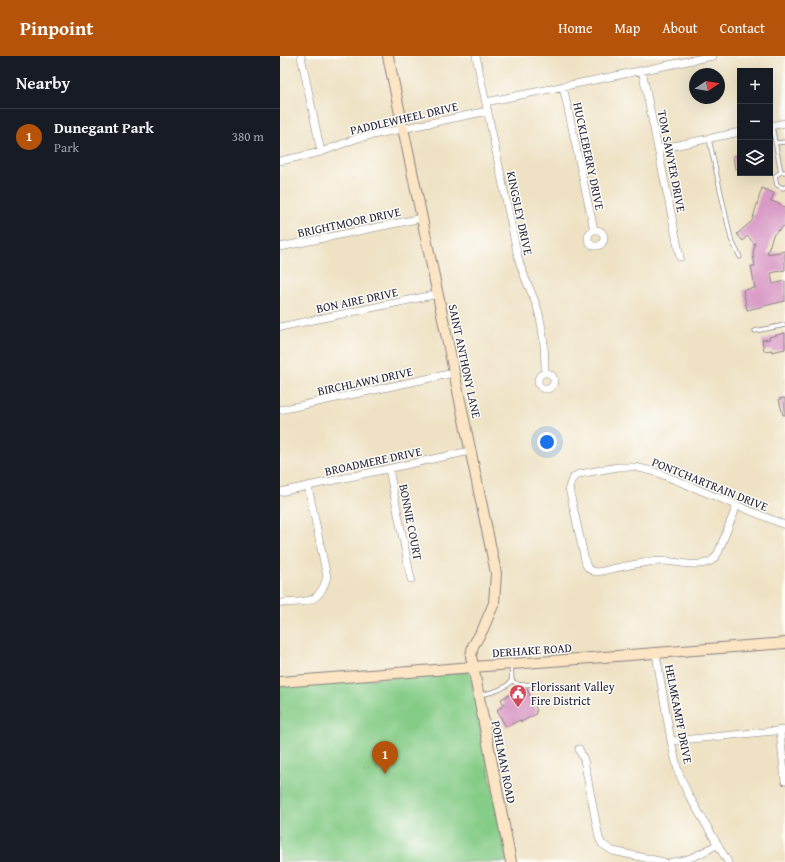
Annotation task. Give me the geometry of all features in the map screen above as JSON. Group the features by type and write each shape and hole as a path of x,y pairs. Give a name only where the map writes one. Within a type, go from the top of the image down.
{"street":[{"path":"302,56 321,152"},
{"name":"SAINT ANTHONY LANE","path":"388,56 496,573 494,603 483,630 473,646 471,656 472,667"},
{"name":"KINGSLEY DRIVE","path":"476,56 518,257 536,305 540,325 545,372"},
{"path":"486,102 713,56"},
{"name":"TOM SAWYER DRIVE","path":"642,70 680,257"},
{"name":"HUCKLEBERRY DRIVE","path":"563,86 594,230"},
{"name":"PADDLEWHEEL DRIVE","path":"280,161 321,152 358,138 488,111"},
{"path":"773,126 785,123"},
{"path":"659,149 737,133"},
{"name":"BRIGHTMOOR DRIVE","path":"280,247 422,218"},
{"name":"BON AIRE DRIVE","path":"280,327 438,294"},
{"name":"BIRCHLAWN DRIVE","path":"280,410 454,373"},
{"name":"BROADMERE DRIVE","path":"280,492 470,451"},
{"name":"PONTCHARTRAIN DRIVE","path":"737,506 718,553 713,560 708,563 699,565 675,562 648,562 598,572 588,569 586,564 570,482 573,477 579,474 618,467 635,466 656,472 785,525"},
{"name":"BONNIE COURT","path":"389,469 411,578"},
{"path":"280,603 311,600 320,595 327,577 308,486"},
{"name":"DERHAKE ROAD","path":"280,682 785,643"},
{"name":"HELMKAMPF DRIVE","path":"656,654 671,741 680,776 688,794 728,862"},
{"name":"POHLMAN ROAD","path":"472,667 511,862"},
{"path":"671,741 782,730 785,781"},
{"path":"579,749 584,760 599,838 602,844 613,851 664,862"},
{"path":"671,862 696,857 718,844"}],"lane":[{"path":"773,134 783,172 775,176 777,185 785,188"},
{"path":"709,139 732,239 740,257"},
{"path":"775,143 785,142"},
{"path":"755,331 785,325"},
{"path":"511,664 512,680 515,684 540,684"},
{"path":"478,695 493,692 509,684 512,680"}],"path":[{"path":"364,768 370,767"}],"green space":[{"path":"468,672 470,674 507,862 280,862 280,686"}],"building":[{"path":"737,155 737,169 735,169 733,156"},
{"path":"762,188 774,193 771,201 780,204 785,209 785,225 773,235 767,254 785,251 785,270 771,273 773,284 785,281 785,301 747,310 743,290 755,288 751,266 755,266 753,254 755,244 747,236 743,241 737,234 752,221"},
{"path":"785,333 785,349 772,352 772,350 764,351 762,340 770,339 769,337"},
{"path":"785,398 785,415 783,415 779,399"},
{"name":"Florissant Valley Fire District","path":"523,688 525,690 527,689 537,711 535,712 536,714 521,722 520,720 506,727 497,710 504,705 501,699"}],"place":[{"name":"Florissant Valley Fire District","path":"518,708"},
{"name":"Dunegant Park","path":"385,774"}]}
